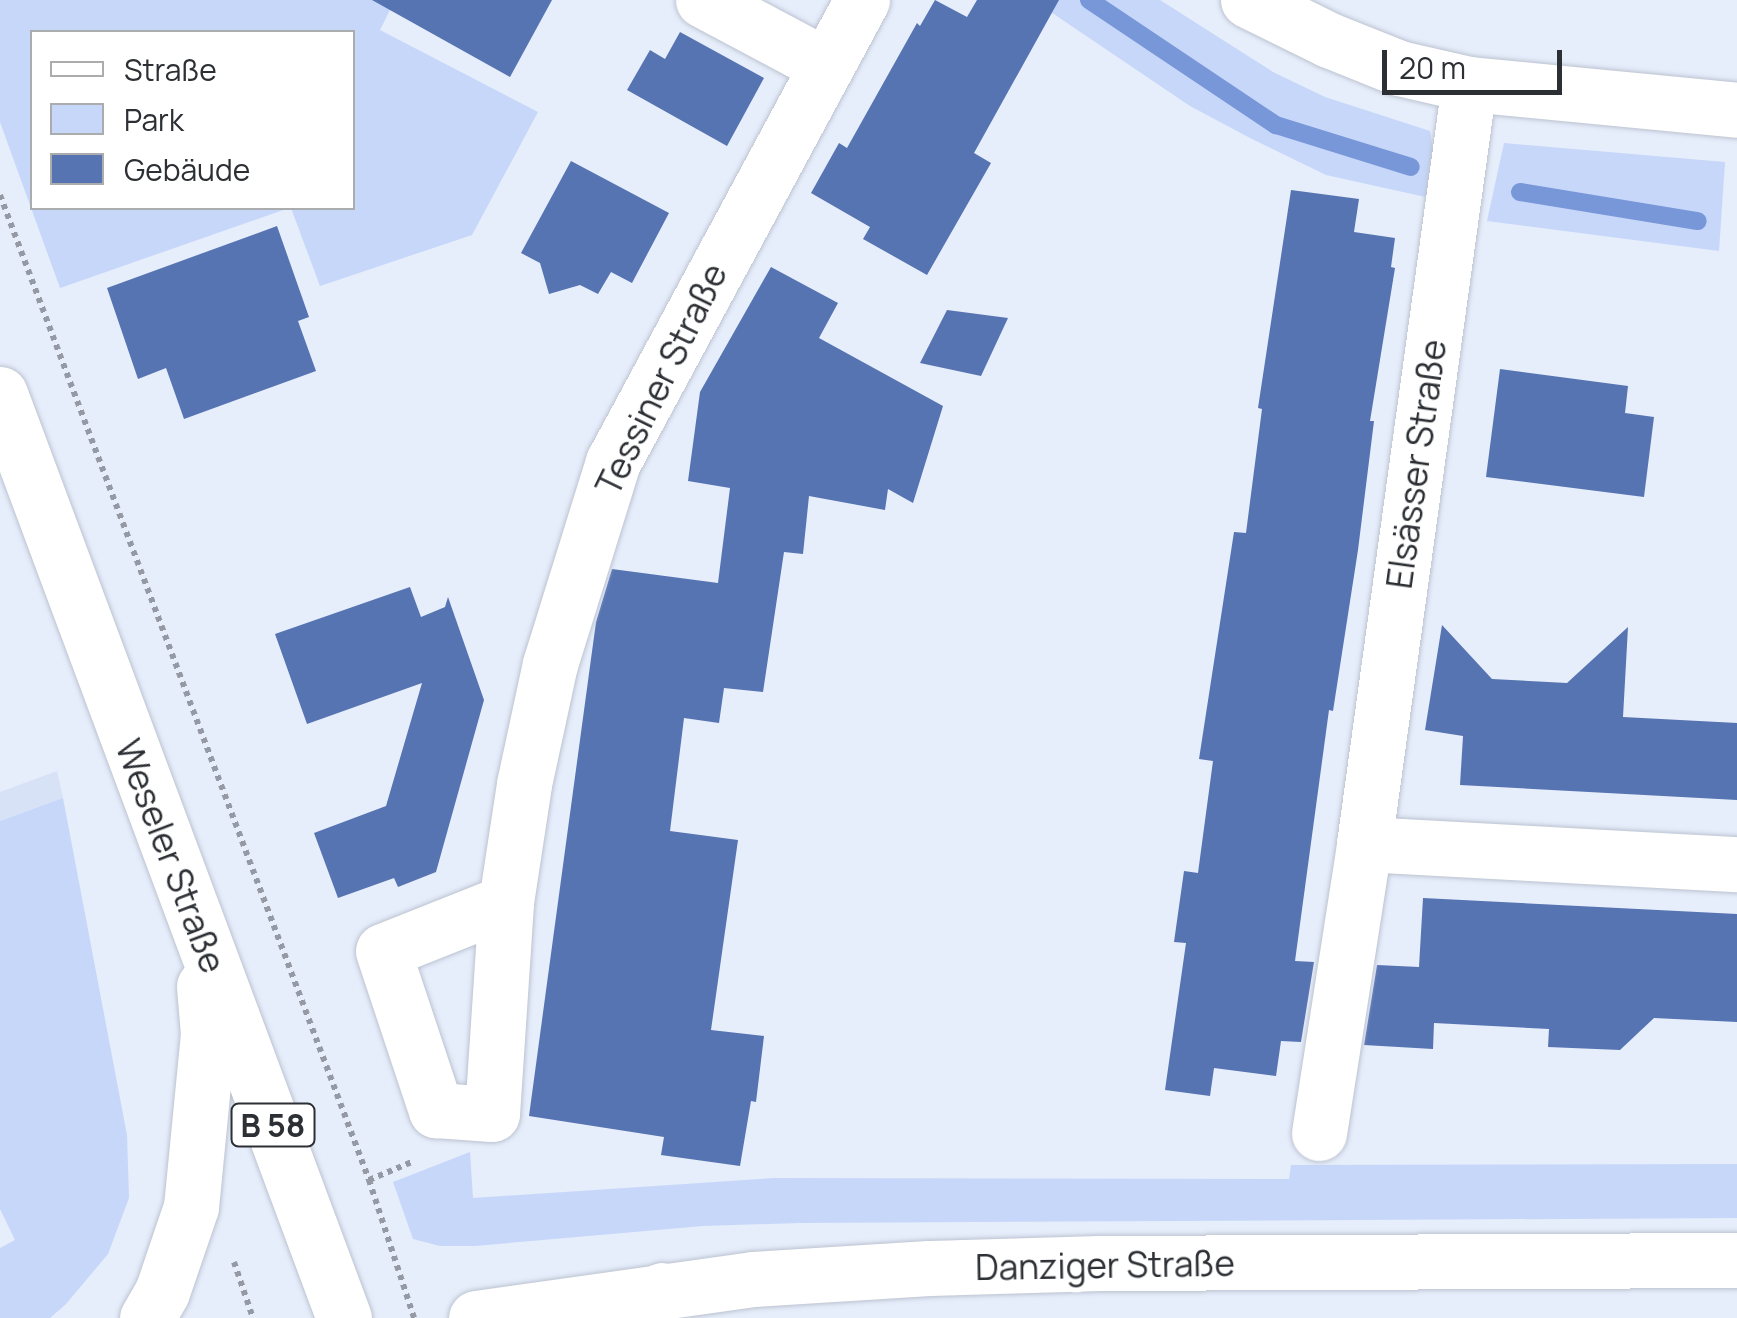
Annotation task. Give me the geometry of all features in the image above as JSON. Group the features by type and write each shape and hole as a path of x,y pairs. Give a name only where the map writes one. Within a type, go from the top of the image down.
{"street":[{"path":"703,0 824,65"},
{"name":"Tessiner Straße","path":"506,902 524,784 550,664 613,462 862,0"},
{"path":"1248,0 1328,40 1399,68 1469,84 1737,110"},
{"name":"Elsässer Straße","path":"1318,1133 1364,844 1469,84"},
{"name":"Weseler Straße","path":"0,394 344,1318"},
{"path":"1364,844 1737,864"},
{"path":"146,1318 162,1292 191,1206 208,1034 200,933"},
{"name":"Danziger Straße","path":"476,1318 643,1304 890,1271 1100,1263 1737,1260"}],"path":[{"path":"0,194 362,1161 414,1318"}],"shaded area":[{"path":"57,771 63,798 0,821 0,792"}],"green space":[{"path":"0,0 395,0 380,30 538,112 472,235 320,286 292,210 355,210 355,30 30,30 30,205 0,122"},
{"path":"1033,0 1160,0 1273,72 1325,97 1430,131 1434,155 1430,198 1326,175 1250,138 1190,106"},
{"path":"1504,143 1725,162 1719,251 1487,221"},
{"path":"32,210 283,210 60,288"},
{"path":"63,798 127,1135 129,1198 108,1254 66,1304 50,1318 0,1318 0,1248 15,1240 0,1209 0,821"},
{"path":"470,1152 473,1198 774,1178 1289,1179 1291,1165 1737,1164 1737,1218 799,1223 703,1226 475,1246 440,1246 413,1239 393,1182"}],"building":[{"path":"372,0 552,0 510,77"},
{"path":"935,0 967,17 977,0 1059,0 974,153 991,163 927,275 863,239 870,227 811,193 839,143 847,148 917,23 920,26"},
{"path":"680,32 764,78 727,146 627,90 650,50 665,59"},
{"path":"571,161 669,213 632,283 611,272 598,294 580,285 549,294 540,263 521,253"},
{"path":"1291,190 1359,199 1354,232 1395,238 1391,267 1395,268 1370,421 1374,421 1358,550 1333,711 1329,710 1295,961 1314,962 1301,1042 1281,1041 1276,1076 1214,1068 1210,1096 1165,1090 1186,943 1174,942 1184,871 1198,873 1213,761 1199,759 1234,532 1246,533 1262,409 1258,408"},
{"path":"277,226 309,317 298,321 316,371 184,419 166,368 138,379 107,288"},
{"path":"771,267 838,303 819,338 943,406 913,503 888,489 885,510 809,496 803,554 784,552 763,692 724,688 719,723 684,718 670,831 738,840 711,1030 764,1036 756,1102 751,1101 740,1166 661,1155 664,1137 529,1116 596,622 612,569 718,583 730,488 688,481 700,392"},
{"path":"947,310 1008,318 981,376 920,363"},
{"path":"1500,369 1628,386 1625,413 1654,417 1644,497 1486,477"},
{"path":"410,587 421,617 445,607 448,597 484,700 436,872 398,887 394,878 338,898 314,833 386,806 422,683 307,724 275,634"},
{"path":"1442,625 1492,679 1567,683 1628,627 1623,717 1737,723 1737,800 1460,785 1463,736 1425,730"},
{"path":"1423,898 1737,914 1737,1022 1654,1018 1620,1050 1548,1047 1549,1029 1434,1023 1433,1049 1364,1045 1377,965 1419,967"}],"waterway":[{"path":"1089,0 1276,125 1411,167"},
{"path":"1520,192 1698,221"}]}
